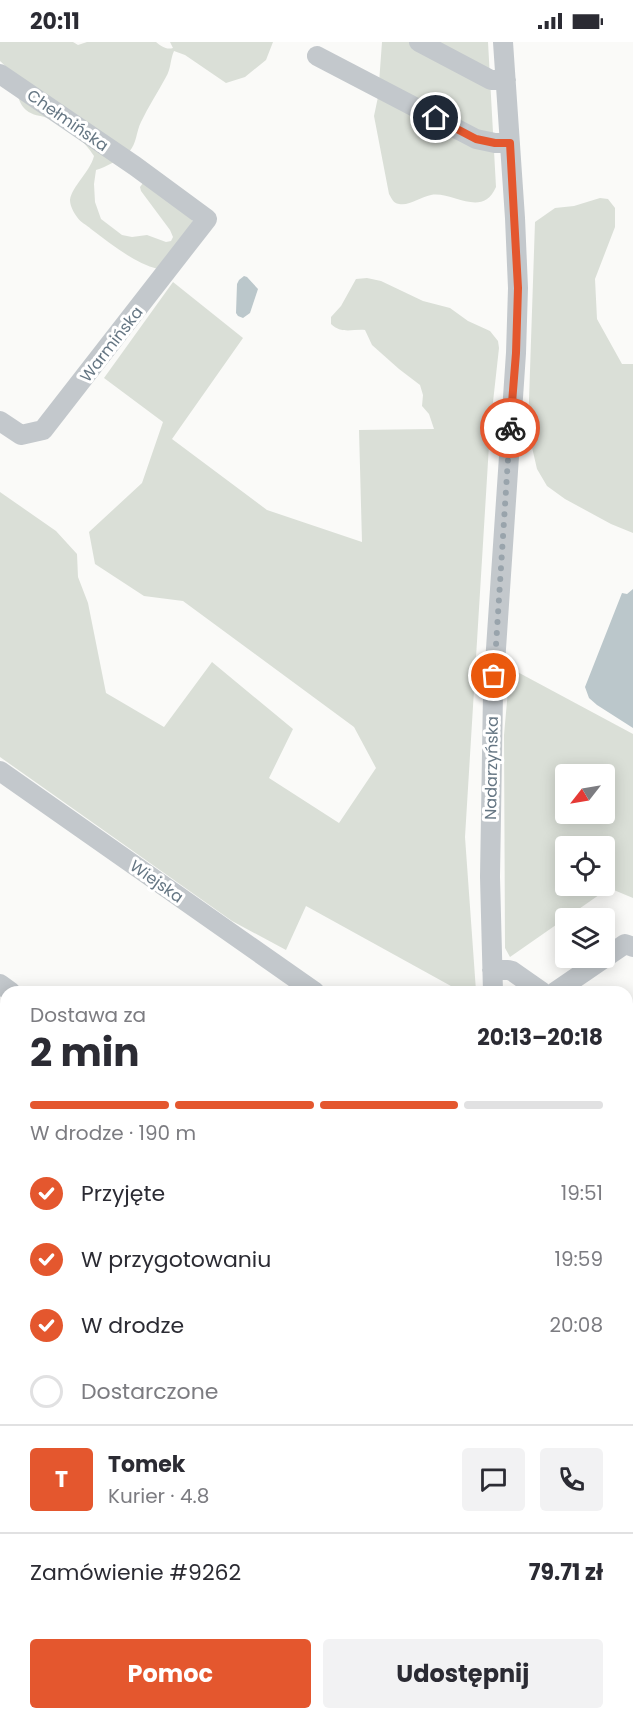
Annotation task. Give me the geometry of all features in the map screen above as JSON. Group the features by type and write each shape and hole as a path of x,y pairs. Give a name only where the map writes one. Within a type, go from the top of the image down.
{"street":[{"path":"419,42 491,80 506,80"},
{"name":"Nadarzyńska","path":"493,986 490,877 493,693 516,353 518,288 503,42"},
{"path":"317,56 476,139 510,143"},
{"name":"Chełmińska","path":"0,74 135,166 207,219"},
{"name":"Warmińska","path":"0,421 21,435 43,430 207,219"},
{"name":"Wiejska","path":"0,771 307,986"},
{"path":"564,986 625,944 633,947"},
{"path":"492,970 512,971 533,986"}],"shaded area":[{"path":"0,42 73,42 78,45 87,42 156,42 164,47 173,48 170,42 273,42 266,60 245,77 226,83 185,55 174,51 168,74 141,122 132,149 118,160 96,170 95,202 101,219 122,235 132,237 147,235 166,242 171,241 173,237 141,191 140,187 143,183 189,214 193,222 158,269 123,252 76,215 71,205 71,195 94,156 85,144 68,129 31,113 22,106 12,75 0,61"},
{"path":"382,42 488,42 496,187 483,201 467,202 440,195 431,195 403,204 394,202 392,199 389,194 374,116 378,97"},
{"path":"600,198 608,199 615,208 615,227 595,279 597,319 622,364 633,364 633,533 565,499 547,486 537,469 528,430 535,222 555,208 574,206"},
{"path":"244,276 258,289 250,313 243,318 236,313 237,284"},
{"path":"367,278 381,281 423,301 450,308 468,321 490,331 498,341 490,429 465,837 476,986 451,986 306,906 286,950 232,921 0,757 0,492 56,531 77,554 78,577 88,603 106,693 164,727 212,662 293,729 269,778 339,823 376,768 354,727 183,601 144,596 95,564 89,532 142,483 163,422 104,378 173,282 243,338 172,439 267,510 362,542 359,430 434,429 429,414 422,406 423,395 420,385 372,345 365,330 343,330 331,324 331,317 341,306 356,279"},
{"path":"633,589 633,728 597,705 589,698 585,687 622,593 627,594"},
{"path":"510,668 633,734 633,898 615,890 615,836 555,836 555,896 598,896 580,908 555,908 555,926 510,957 505,948 504,735"}],"way so far":[{"path":"494,676 510,428"}],"route":[{"path":"436,118 476,139 510,143 518,288 510,428"}]}
